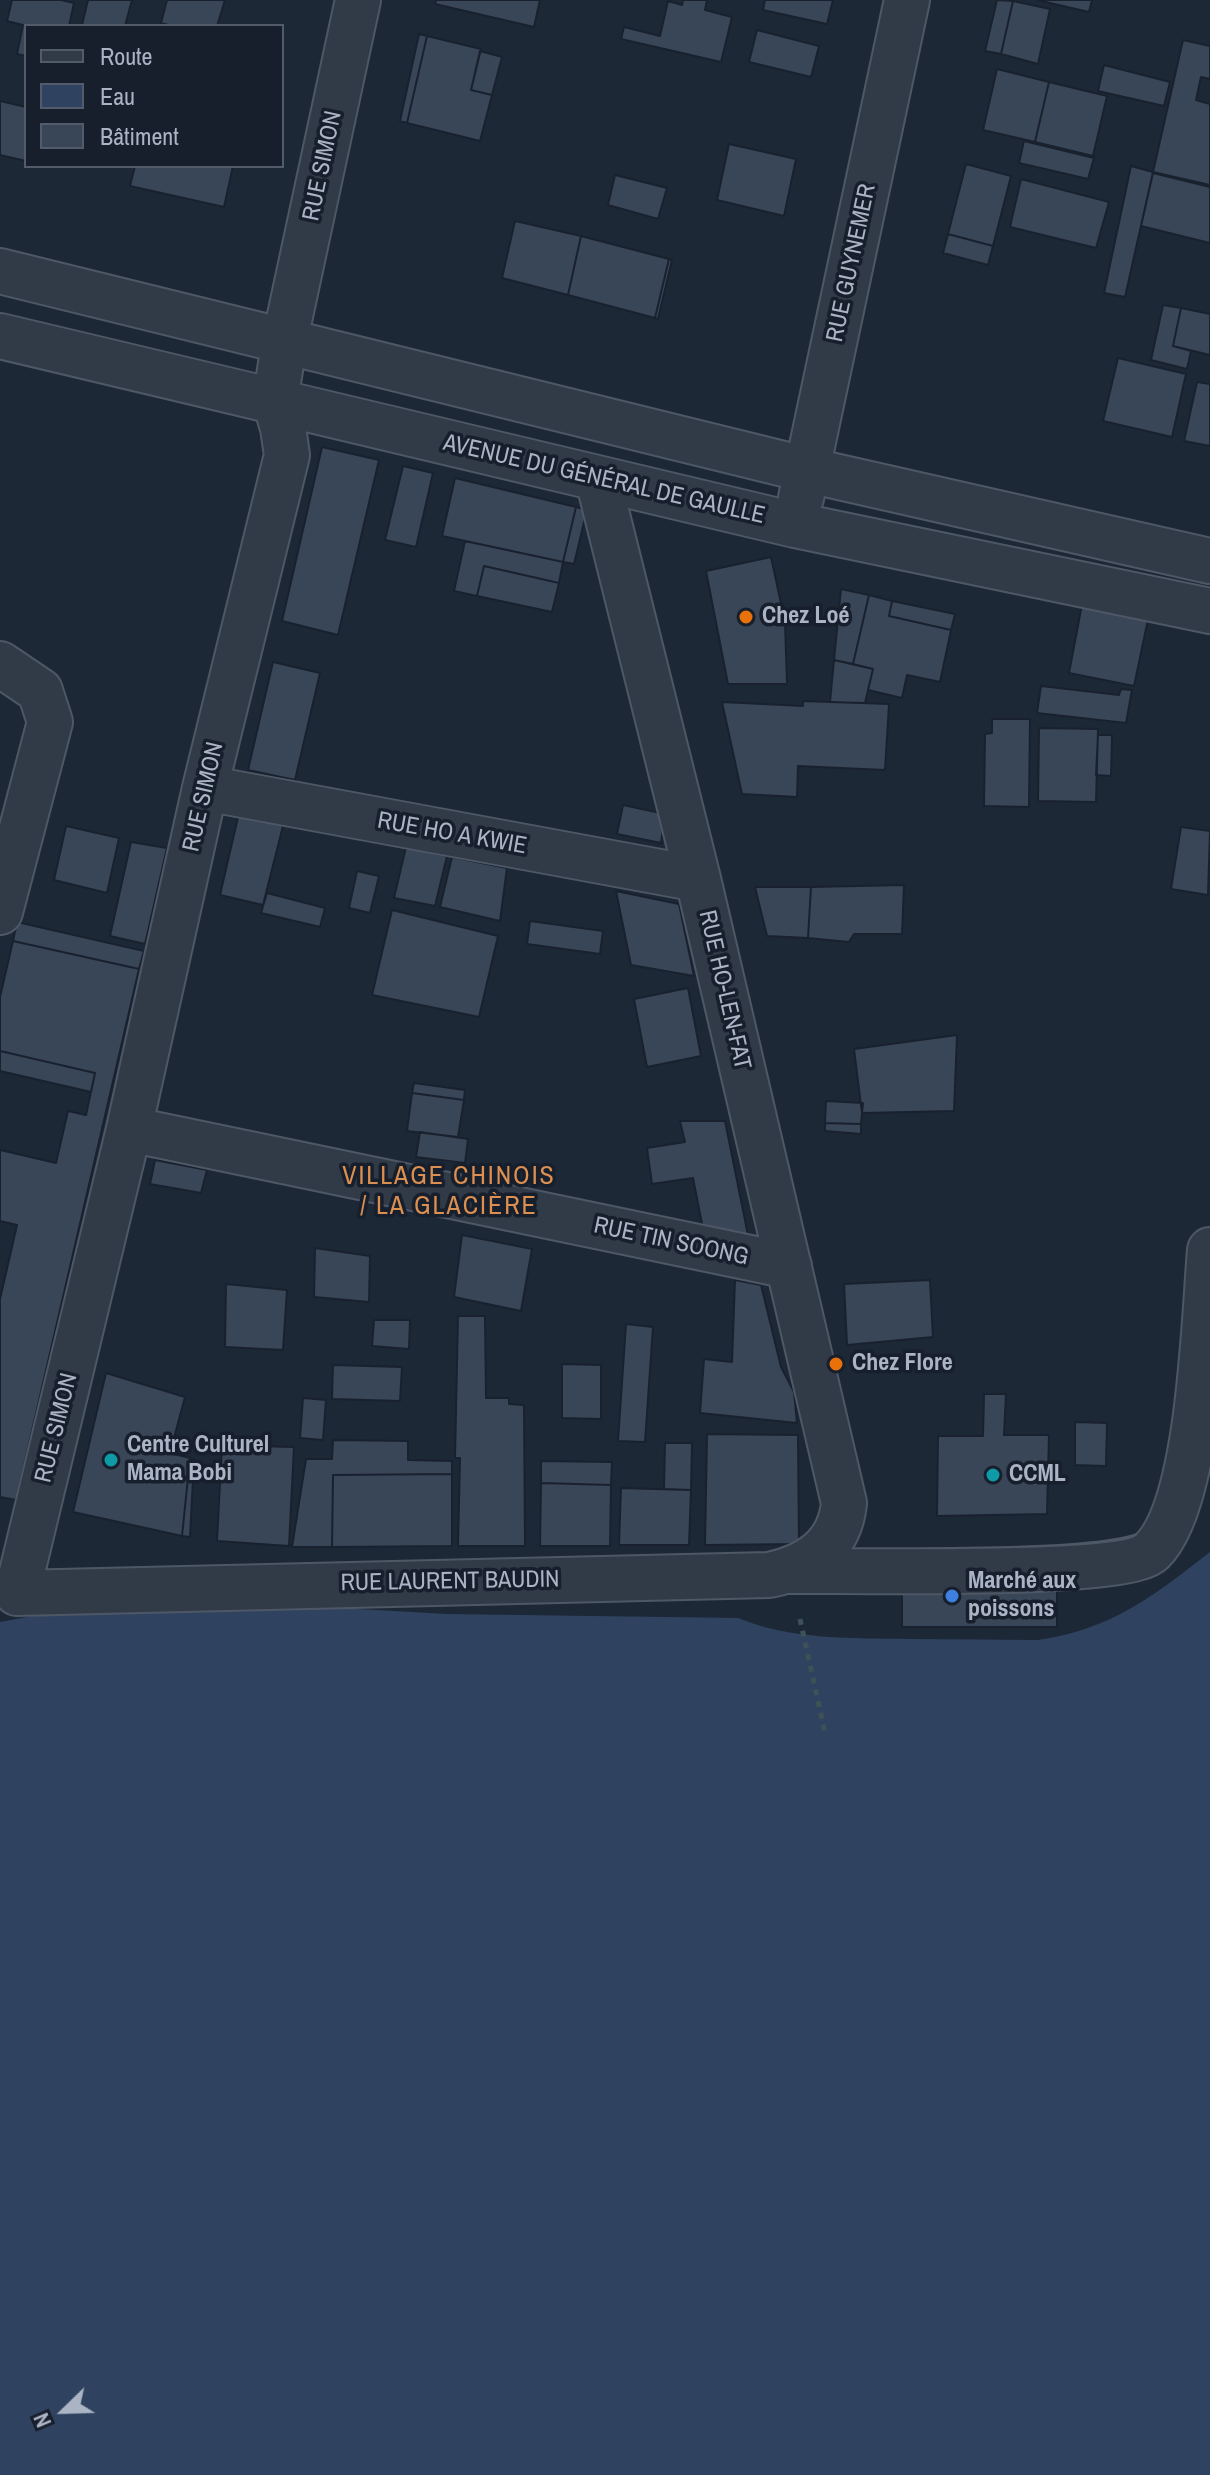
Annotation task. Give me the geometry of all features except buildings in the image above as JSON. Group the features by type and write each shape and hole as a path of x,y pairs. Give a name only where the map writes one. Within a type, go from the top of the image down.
{"street":[{"name":"RUE SIMON","path":"17,1593 129,1129 205,788 287,455 275,401 285,339 358,0"},
{"name":"RUE GUYNEMER","path":"795,525 907,0"},
{"path":"0,271 808,470 1210,561"},
{"name":"AVENUE DU GÉNÉRAL DE GAULLE","path":"0,336 795,525 1210,611"},
{"name":"RUE HO-LEN-FAT","path":"598,479 698,879 844,1503"},
{"path":"0,664 40,691 50,722 0,912"},
{"name":"RUE HO A KWIE","path":"205,788 698,879"},
{"name":"RUE TIN SOONG","path":"129,1129 789,1266"},
{"path":"790,1571 1049,1569 1128,1563 1151,1553 1174,1519 1196,1424 1210,1250"},
{"name":"RUE LAURENT BAUDIN","path":"17,1593 769,1575 790,1571 812,1559 832,1542 843,1517 844,1503"}],"path":[{"path":"790,1571 825,1733"}],"water":[{"path":"1210,1552 1210,2475 0,2475 0,1622 64,1610 255,1603 446,1614 738,1618 779,1630 822,1636 1038,1640 1088,1628 1130,1609"}],"place":[{"name":"Chez Loé","path":"746,617"},
{"name":"Chez Flore","path":"836,1364"},
{"name":"Centre Culturel Mama Bobi","path":"111,1460"},
{"name":"CCML","path":"993,1475"},
{"name":"Marché aux poissons","path":"952,1596"}],"district":[{"name":"VILLAGE CHINOIS / LA GLACIÈRE","path":"449,1192"}]}
